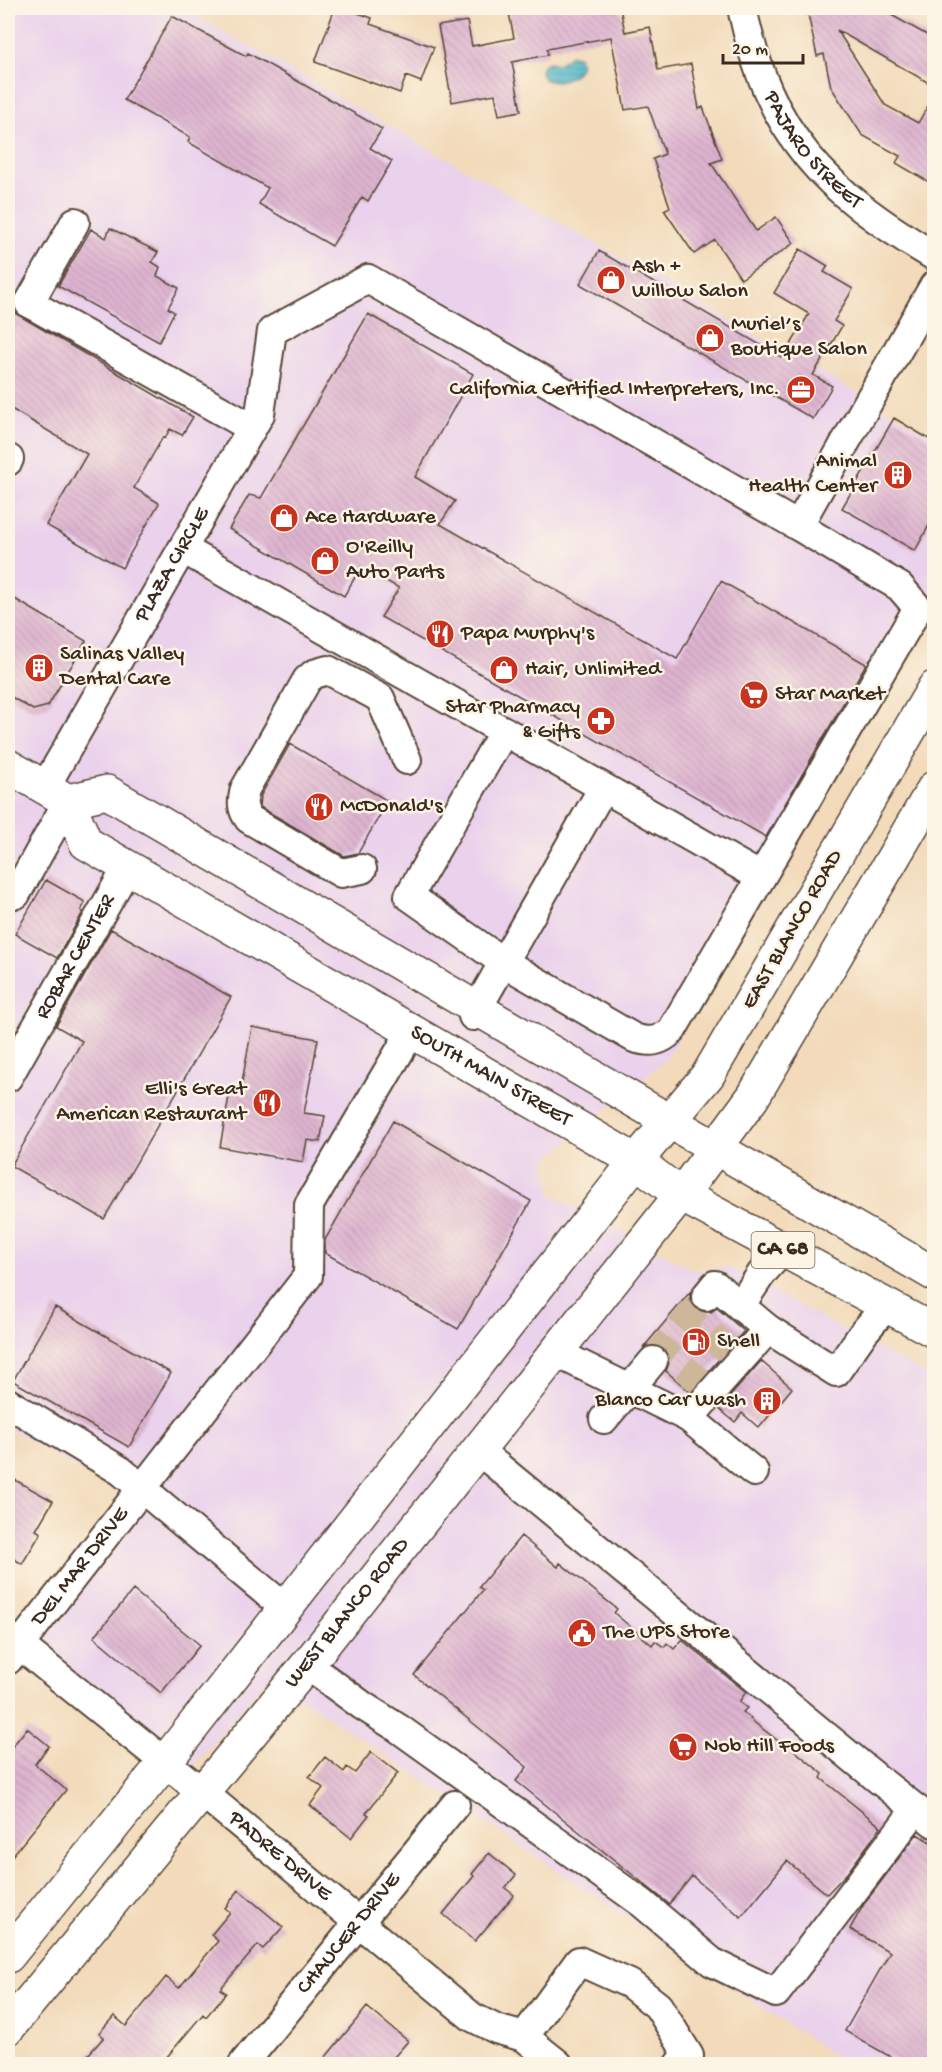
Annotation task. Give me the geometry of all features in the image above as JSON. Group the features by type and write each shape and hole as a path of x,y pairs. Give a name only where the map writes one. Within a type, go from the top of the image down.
{"main road":[{"name":"EAST BLANCO ROAD","path":"636,1161 708,1075 934,688"},
{"path":"8,766 57,794 107,792 475,1012 934,1274"},
{"path":"681,1195 753,1097 934,788"},
{"name":"SOUTH MAIN STREET","path":"57,794 86,843 636,1161 681,1195 934,1330"},
{"path":"8,1956 165,1762 636,1161"},
{"name":"WEST BLANCO ROAD","path":"8,2028 307,1665 681,1195"}],"street":[{"name":"PAJARO STREET","path":"742,8 748,38 769,96 804,154 851,201 934,256"},
{"path":"75,222 29,303 252,428"},
{"name":"PLAZA CIRCLE","path":"8,889 16,894 57,794 183,549 260,414 272,331 368,279 798,526"},
{"path":"504,731 408,896 503,962 634,1038 658,1041 672,1030 918,608 900,587 798,526 934,286"},
{"path":"183,549 761,877"},
{"path":"362,869 341,873 249,819 242,806 244,789 307,680 321,671 334,672 380,698 407,760"},
{"path":"475,1012 603,788"},
{"name":"ROBAR CENTER","path":"8,1077 127,868"},
{"name":"DEL MAR DRIVE","path":"12,1647 137,1494 308,1276 309,1205 411,1032"},
{"path":"681,1404 749,1318 762,1273 783,1250"},
{"path":"706,1296 715,1285 749,1318 836,1372 864,1332 887,1305"},
{"path":"557,1353 629,1389 681,1404 754,1472"},
{"path":"604,1419 653,1361"},
{"path":"8,1403 122,1472 137,1494 285,1608"},
{"path":"307,1665 642,1903 712,1962 776,1993 929,1818 478,1451"},
{"name":"PADRE DRIVE","path":"12,1647 165,1762 472,2017 496,2029 524,2037 558,2064"},
{"name":"CHAUCER DRIVE","path":"243,2064 455,1805"},
{"path":"524,2037 579,1961 630,1984 658,2006 689,2056 680,2064"}],"shaded area":[{"path":"8,8 182,8 934,437 934,604 666,1059 545,1161 552,1195 695,1271 728,1267 934,1379 934,2064 847,2064 269,1677 183,1777 20,1645 133,1500 8,1428"}],"water":[{"path":"571,55 578,56 581,62 576,73 564,80 544,79 541,72 543,65 549,62 558,64"}],"building":[{"path":"335,8 344,8 372,18 370,24 434,47 421,82 406,76 400,93 315,62"},
{"path":"508,8 620,8 625,32 650,27 658,70 691,64 699,109 703,107 722,159 711,163 756,231 776,217 794,243 741,279 715,240 694,254 664,210 670,207 653,159 665,154 648,106 625,110 611,37 547,49 548,55 512,62 521,111 499,115 495,94 452,102 438,26 467,21 472,46 514,38"},
{"path":"797,8 886,8 886,12 934,39 934,86 837,30 885,105 918,123 934,95 934,185 896,163 900,156 862,135 831,87 824,54 817,56 808,14"},
{"path":"172,16 246,56 248,53 382,129 370,148 392,161 368,201 362,197 332,246 259,204 268,188 188,142 190,137 124,100"},
{"path":"110,228 158,252 152,262 160,267 157,276 179,288 168,308 174,312 159,342 58,286 91,229 106,238"},
{"path":"800,249 828,266 824,272 853,289 834,321 842,326 813,375 832,386 813,419 580,284 599,251 783,358 809,314 774,293"},
{"path":"8,309 193,417 182,435 170,429 165,438 163,437 134,488 159,503 122,568 46,525 87,454 8,407"},
{"path":"368,314 473,374 415,477 455,501 440,524 677,659 721,581 866,664 766,837 381,617 399,588 361,567 344,596 229,529 249,495 261,498"},
{"name":"Animal Health Center","path":"894,418 934,442 934,516 915,551 842,508"},
{"name":"Salinas Valley Dental Care","path":"8,595 86,641 48,706 33,710 8,695"},
{"name":"McDonald's","path":"290,744 388,801 358,853 344,856 260,807 261,795"},
{"path":"46,880 85,902 81,911 83,912 57,958 15,934"},
{"path":"111,929 231,997 104,1219 11,1166 82,1041 56,1026"},
{"name":"Elli's Great American Restaurant","path":"252,1027 318,1039 304,1113 325,1116 320,1142 307,1140 303,1162 220,1147 230,1091 240,1093"},
{"path":"393,1121 531,1201 458,1329 325,1253 325,1240"},
{"name":"Shell","path":"690,1292 690,1301 696,1309 711,1312 717,1308 744,1331 690,1392 666,1371 669,1356 664,1349 655,1345 643,1348"},
{"path":"55,1307 171,1373 129,1447 13,1381"},
{"path":"761,1361 792,1388 759,1428 742,1413 735,1422 719,1409"},
{"path":"8,1476 53,1501 36,1530 41,1533 22,1564 8,1555"},
{"path":"521,1536 558,1567 560,1563 617,1609 614,1613 652,1645 655,1641 664,1647 667,1643 674,1649 682,1640 746,1692 739,1702 747,1708 743,1712 750,1719 782,1744 784,1742 823,1774 821,1778 881,1827 848,1872 827,1894 787,1861 741,1917 692,1876 669,1904 516,1781 527,1767 414,1675 483,1590 479,1587"},
{"path":"133,1590 200,1645 161,1693 94,1637"},
{"path":"27,1728 49,1746 35,1764 66,1790 8,1861 8,1752"},
{"path":"371,1752 398,1773 366,1813 369,1815 351,1838 310,1805 323,1788 309,1777 325,1757 344,1772 347,1767 355,1773"},
{"path":"917,1834 934,1844 934,2064 903,2064 845,2031 890,1952 850,1929 864,1904"},
{"path":"489,1853 516,1875 505,1888 514,1895 475,1941 443,1914 474,1876 472,1874"},
{"path":"239,1890 283,1927 263,1949 258,1945 220,1989 226,1993 206,2017 203,2014 161,2064 80,2064 104,2037 99,2033 114,2016 126,2026 166,1977 179,1988 218,1941 211,1935 230,1912 225,1908"},
{"path":"367,2007 408,2041 388,2064 320,2064"}],"tunnel":[{"path":"653,1361 706,1296"},
{"path":"685,1387 739,1324"}],"place":[{"name":"Ash + Willow Salon","path":"611,280"},
{"name":"Muriel’s Boutique Salon","path":"710,338"},
{"name":"California Certified Interpreters, Inc.","path":"801,390"},
{"name":"Animal Health Center","path":"898,475"},
{"name":"Ace Hardware","path":"284,518"},
{"name":"O'Reilly Auto Parts","path":"325,561"},
{"name":"Papa Murphy's","path":"440,634"},
{"name":"Salinas Valley Dental Care","path":"39,668"},
{"name":"Hair, Unlimited","path":"504,670"},
{"name":"Star Market","path":"754,695"},
{"name":"Star Pharmacy & Gifts","path":"601,721"},
{"name":"McDonald's","path":"319,807"},
{"name":"Elli's Great American Restaurant","path":"267,1103"},
{"name":"Shell","path":"696,1342"},
{"name":"Blanco Car Wash","path":"767,1401"},
{"name":"The UPS Store","path":"582,1633"},
{"name":"Nob Hill Foods","path":"683,1747"}]}
